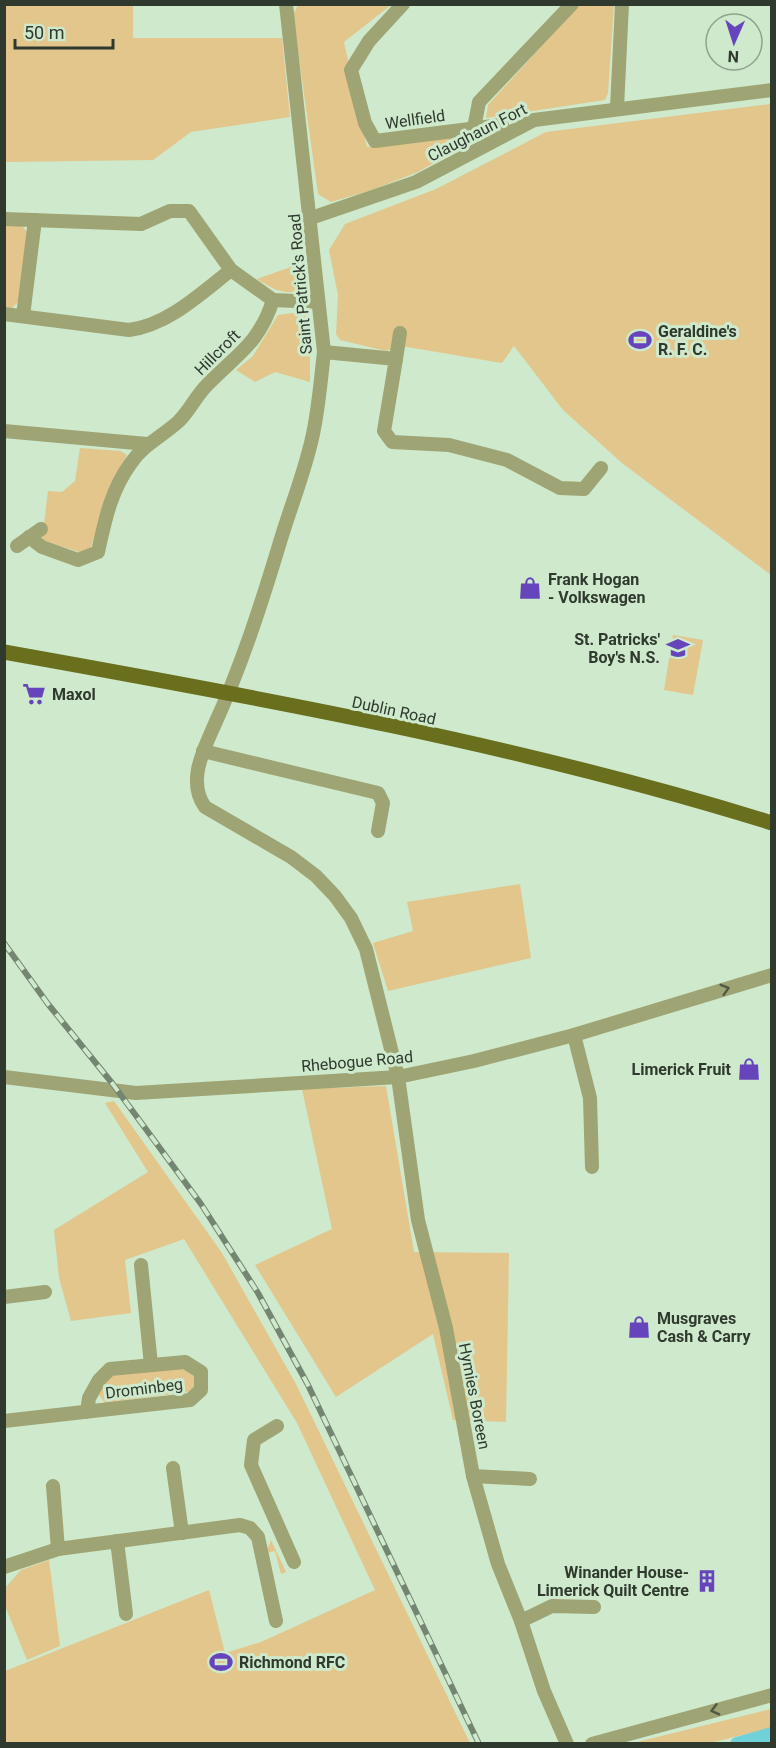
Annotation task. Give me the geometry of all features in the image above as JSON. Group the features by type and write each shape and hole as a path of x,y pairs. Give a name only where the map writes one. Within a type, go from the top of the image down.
{"main road":[{"name":"Dublin Road","path":"4,652 231,693 605,775 771,823"}],"street":[{"name":"Saint Patrick's Road","path":"203,752 231,693 314,431 324,352 286,4"},
{"name":"Wellfield","path":"403,4 369,41 351,70 365,123 375,141 501,125 507,133"},
{"path":"474,128 479,102 572,4"},
{"path":"617,108 622,4"},
{"name":"Claughaun Fort","path":"311,218 416,182 534,120 771,90"},
{"path":"4,219 141,224 170,211 189,211 231,270 273,300 318,302"},
{"path":"23,316 35,220"},
{"path":"4,314 129,330 147,328 165,319 231,270"},
{"name":"Hillcroft","path":"41,529 23,542 78,560 98,552 111,498 131,463 147,444 177,422 206,386 240,356 266,323 273,300"},
{"path":"400,333 384,431 392,442 448,445 507,460 560,488 584,489 601,468"},
{"path":"324,352 396,359"},
{"path":"4,431 147,444"},
{"path":"203,752 378,793 382,803 378,831"},
{"name":"Hymies Boreen","path":"203,752 196,785 198,796 206,807 263,840 316,876 351,918 366,949 398,1077 418,1220 446,1328 473,1476 498,1563 553,1714 567,1743"},
{"name":"Rhebogue Road","path":"4,1077 136,1093 398,1077 474,1061 574,1035 771,975"},
{"path":"574,1035 590,1098 592,1167"},
{"name":"Drominbeg","path":"141,1265 151,1365"},
{"path":"4,1297 45,1292"},
{"name":"Drominbeg","path":"4,1421 87,1412 190,1400 201,1390 201,1372 196,1366 185,1362 110,1369 99,1380 89,1398 87,1412"},
{"path":"277,1426 254,1440 250,1452 251,1466 294,1562"},
{"path":"173,1468 182,1533"},
{"path":"473,1476 530,1479"},
{"path":"53,1486 58,1549"},
{"path":"4,1567 58,1549 240,1525 250,1528 258,1537 276,1622"},
{"path":"258,1537 278,1527"},
{"path":"117,1541 126,1614"},
{"path":"521,1621 552,1606 594,1607"},
{"path":"592,1743 771,1695"}],"shaded area":[{"path":"4,5 133,5 133,38 282,38 290,117 191,132 153,160 5,162"},
{"path":"298,5 391,5 344,42 367,147 490,131 418,172 372,190 331,202 318,194 293,15"},
{"path":"579,5 614,5 608,93 605,100 486,118 488,105"},
{"name":"Geraldine's R. F. C.","path":"771,104 771,575 622,463 563,410 514,346 502,363 401,346 386,351 340,340 336,334 338,295 329,250 345,224 436,189 546,132"},
{"path":"4,224 22,226 28,233 18,302 12,308 5,308"},
{"path":"305,262 306,277 299,291 282,291 257,279"},
{"path":"293,313 305,316 310,327 310,382 275,372 255,382 236,370 253,356 278,315"},
{"path":"80,448 121,451 127,455 111,485 91,547 82,553 42,540 48,491 62,492 75,481"},
{"path":"673,635 703,640 693,695 664,690"},
{"path":"520,884 531,958 388,991 373,943 413,931 407,902"},
{"path":"386,1086 414,1252 509,1253 506,1422 453,1420 433,1334 336,1397 255,1265 332,1229 302,1089"},
{"name":"Richmond RFC","path":"114,1101 222,1253 296,1384 470,1743 5,1743 5,1671 209,1590 225,1653 261,1642 375,1590 297,1423 184,1239 125,1260 131,1313 71,1321 59,1278 54,1230 148,1172 105,1103"},
{"path":"186,1368 196,1374 194,1391 105,1403 99,1395 103,1383 112,1375"},
{"path":"271,1540 286,1572 281,1574 275,1551 266,1553"},
{"path":"49,1560 60,1646 27,1660 5,1606 5,1588 21,1570"},
{"path":"771,1709 771,1728 710,1743 633,1743"}],"waterway":[{"path":"737,1744 772,1734"}],"railway":[{"path":"4,943 48,1004 112,1083 201,1204 258,1293 308,1385 479,1744"}],"place":[{"name":"Geraldine's R. F. C.","path":"640,340"},
{"name":"Frank Hogan - Volkswagen","path":"530,588"},
{"name":"St. Patricks' Boy's N.S.","path":"678,648"},
{"name":"Maxol","path":"34,694"},
{"name":"Limerick Fruit","path":"749,1069"},
{"name":"Musgraves Cash & Carry","path":"639,1327"},
{"name":"Winander House- Limerick Quilt Centre","path":"707,1581"},
{"name":"Richmond RFC","path":"221,1662"}]}
